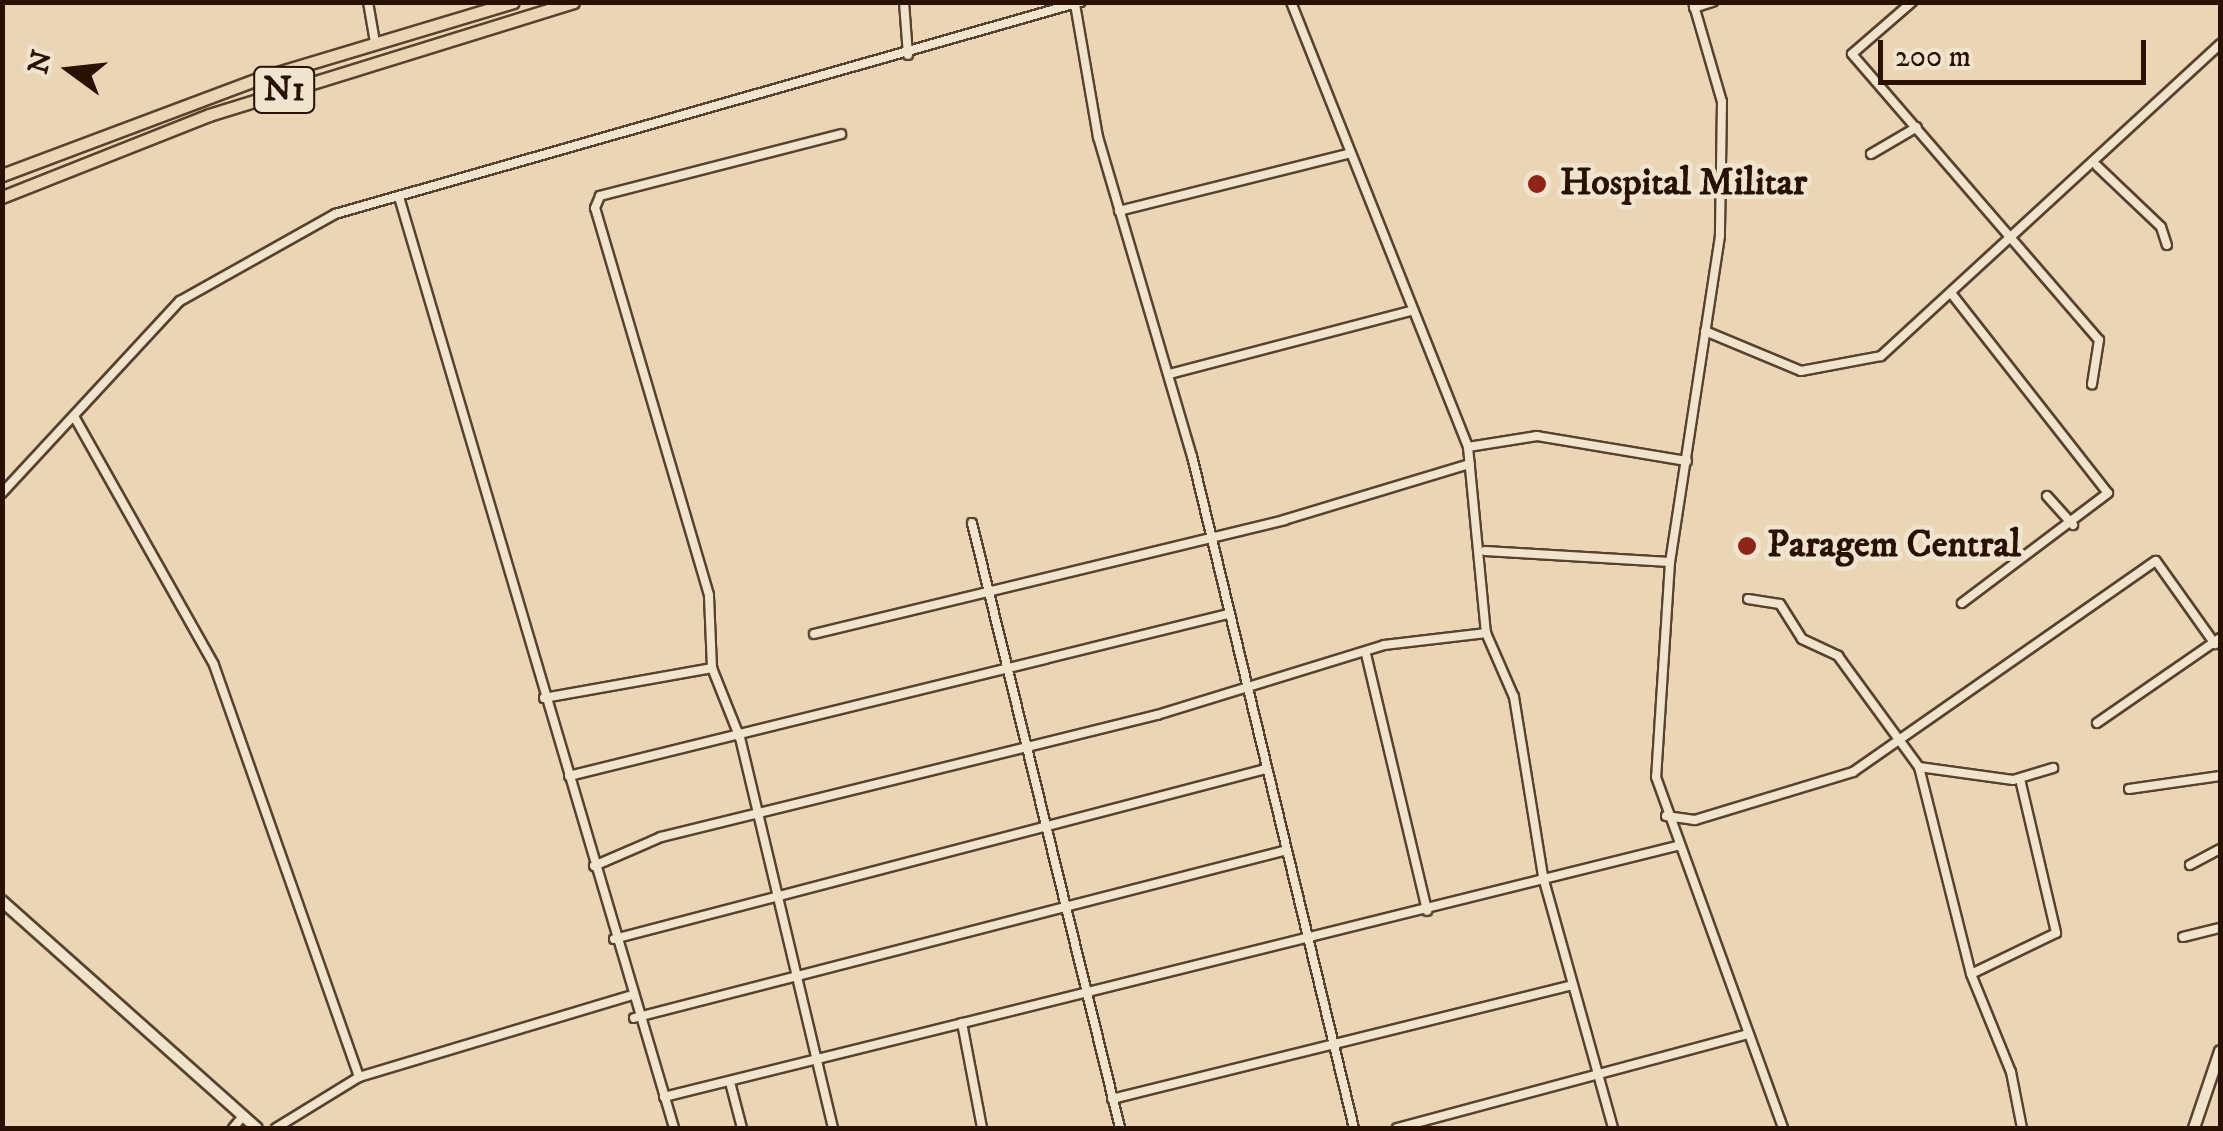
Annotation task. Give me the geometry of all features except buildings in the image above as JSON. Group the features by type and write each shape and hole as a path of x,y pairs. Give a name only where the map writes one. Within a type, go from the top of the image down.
{"main road":[{"name":"N1","path":"2,175 375,42 513,2"},
{"name":"N1","path":"2,197 209,115 573,2"}],"street":[{"path":"368,2 375,42"},
{"path":"904,2 908,55"},
{"path":"1291,2 1348,154 1468,447 1484,550 1486,633 1514,697 1543,877 1612,1128"},
{"path":"1713,2 1694,5 1724,124 1705,332 1670,562 1656,697 1666,816 1783,1128"},
{"path":"1912,2 1852,54 2014,236 2064,310 2102,344 2092,384"},
{"path":"2,493 201,285 335,214 908,55 1077,4 1120,211 1168,374 1210,538 1262,770 1354,1128"},
{"path":"1705,332 1822,372 1881,356 2097,166 2220,44"},
{"path":"1871,154 1916,127"},
{"path":"833,1128 778,900 752,818 740,738 712,668 709,595 596,208 600,196 840,134"},
{"path":"1120,211 1348,154"},
{"path":"2097,166 2161,228 2166,245"},
{"path":"399,197 569,776 634,1018 674,1128"},
{"path":"1952,293 2108,493 2073,525 1962,603"},
{"path":"1168,374 1411,311"},
{"path":"75,418 214,664 359,1077"},
{"path":"1468,447 1537,436 1687,460"},
{"path":"814,634 1210,538 1470,464"},
{"path":"2046,496 2073,525"},
{"path":"972,523 1120,1128"},
{"path":"1484,550 1670,562"},
{"path":"1666,816 1695,820 1807,790 1898,743 2156,561 2218,641 2097,723"},
{"path":"1748,599 1780,604 1802,639 1838,656 1898,743 1919,766 1970,974 2011,1072 2022,1128"},
{"path":"569,776 740,738 1228,614"},
{"path":"594,866 660,836 752,818 1030,749 1366,654 1486,633"},
{"path":"1366,654 1428,911"},
{"path":"544,698 712,668"},
{"path":"1919,766 2020,779 2052,768"},
{"path":"614,938 1048,832 1262,770"},
{"path":"2129,789 2220,776"},
{"path":"1970,974 2056,933 2020,779"},
{"path":"664,1097 731,1086 1084,992 1308,942 1543,877 1677,846"},
{"path":"2190,865 2220,849"},
{"path":"634,1018 1284,852"},
{"path":"2,901 257,1128"},
{"path":"2182,937 2220,928"},
{"path":"1112,1098 1332,1040 1571,985"},
{"path":"276,1128 359,1077 629,996"},
{"path":"962,1023 982,1128"},
{"path":"1402,1128 1748,1034"},
{"path":"2194,1128 2220,1051"},
{"path":"731,1086 742,1128"},
{"path":"232,1128 243,1116"}],"place":[{"name":"Hospital Militar","path":"1537,184"},
{"name":"Paragem Central","path":"1747,546"}]}
